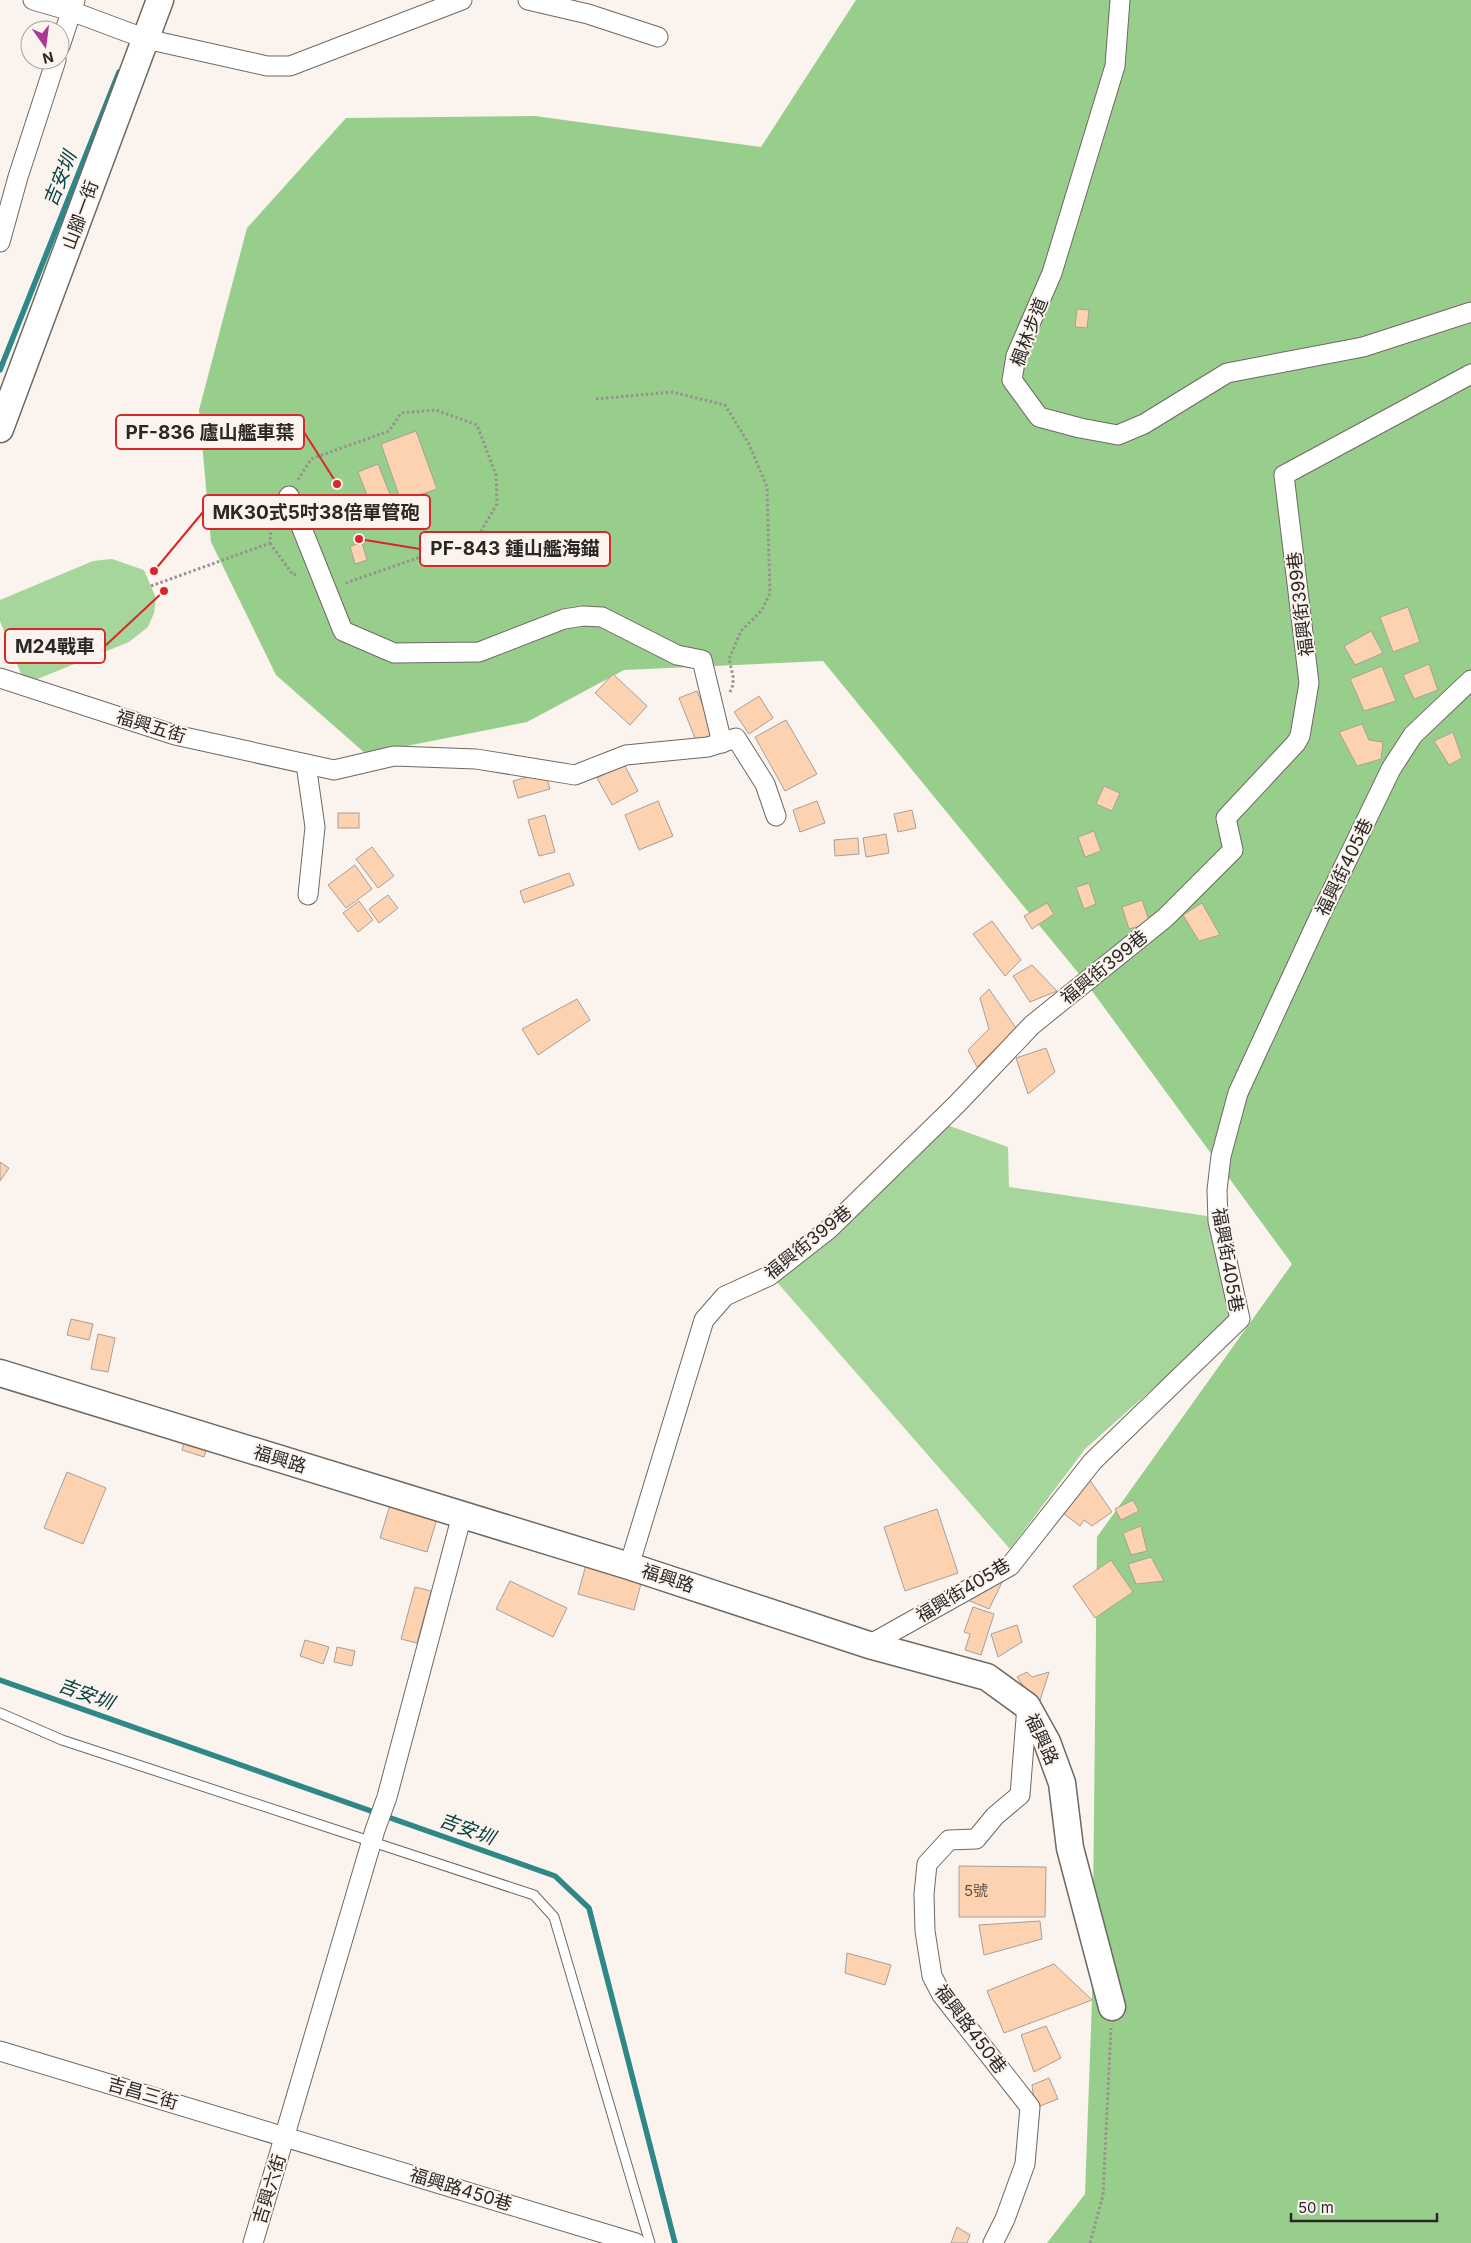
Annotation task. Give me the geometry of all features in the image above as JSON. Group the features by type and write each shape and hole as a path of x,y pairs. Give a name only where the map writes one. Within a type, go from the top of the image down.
{"street":[{"path":"34,0 73,6 146,39 267,66 290,66 462,0"},
{"name":"山腳一街","path":"0,429 160,0"},
{"path":"528,0 588,14 658,37"},
{"name":"楓林步道","path":"1120,0 1115,66 1052,273 1016,356 1012,380 1039,417 1080,428 1118,435 1144,424 1227,373 1364,347 1471,312"},
{"path":"68,20 73,6"},
{"path":"0,242 53,70"},
{"name":"福興街399巷","path":"629,1566 704,1320 715,1306 725,1296 769,1276 829,1229 957,1104 1032,1025 1165,918 1233,850 1226,818 1296,744 1300,736 1309,683 1284,475 1471,374"},
{"path":"288,496 343,631 394,653 479,652 564,619 583,616 602,617 677,655 702,660 722,743 736,738 766,784 776,816"},
{"name":"福興五街","path":"0,678 175,735 334,770 394,756 476,760 575,775 626,755 708,747 722,743"},
{"name":"福興街405巷","path":"869,1645 1010,1566 1093,1461 1240,1319 1218,1221 1216,1190 1221,1156 1238,1093 1318,920 1391,769 1413,735 1471,680"},
{"path":"306,764 315,826 308,895"},
{"name":"福興路","path":"0,1373 629,1566 869,1645 987,1676 1027,1706 1047,1742 1062,1783 1070,1848 1112,2006"},
{"name":"吉興六街","path":"253,2243 373,1835 387,1797 462,1515"},
{"name":"福興路450巷","path":"993,2243 1005,2219 1025,2164 1030,2107 942,1995 932,1976 925,1931 924,1894 927,1864 949,1840 976,1839 995,1816 1020,1795 1027,1706"},
{"name":"吉昌三街","path":"0,2051 285,2136"},
{"name":"福興路450巷","path":"285,2136 636,2243"}],"lane":[{"path":"0,1714 62,1740 373,1835 534,1895 554,1917 650,2243"}],"path":[{"path":"596,399 672,392 725,405 749,444 766,487 770,593 762,610 741,631 729,659 733,685 729,694 714,712"},
{"path":"288,496 311,459 389,431 401,414 436,410 477,424 496,475 497,504 482,531 463,542 327,590"},
{"path":"272,509 270,543 293,575 296,574"},
{"path":"151,586 270,543"},
{"path":"1090,2243 1104,2196 1112,2006"}],"green space":[{"path":"856,0 1471,0 1471,2243 1047,2243 1085,2194 1092,2000 1097,1537 1292,1264 1084,980 823,661 624,670 527,722 366,754 276,675 211,542 199,410 247,228 346,118 535,116 761,147"},
{"path":"112,559 144,570 156,598 154,613 148,627 129,642 25,684 0,621 0,600 93,561"},
{"path":"947,1125 1008,1147 1009,1187 1207,1216 1228,1298 1229,1316 1224,1325 1085,1449 1010,1549 776,1281"}],"building":[{"path":"1077,309 1089,310 1087,328 1075,327"},
{"path":"416,431 437,489 401,501 381,444"},
{"path":"378,464 393,502 373,510 358,472"},
{"path":"362,543 367,560 355,564 350,546"},
{"path":"1408,607 1420,642 1393,652 1380,617"},
{"path":"1371,631 1383,653 1355,665 1344,646"},
{"path":"1429,664 1438,690 1414,699 1403,675"},
{"path":"1382,666 1396,701 1364,711 1350,679"},
{"path":"613,674 647,706 630,725 595,693"},
{"path":"697,691 715,736 697,743 679,698"},
{"path":"759,696 773,718 749,734 734,712"},
{"path":"786,720 817,774 785,791 755,737"},
{"path":"1362,724 1369,740 1383,742 1381,759 1357,766 1339,732"},
{"path":"1453,732 1462,758 1449,765 1434,741"},
{"path":"624,764 638,791 612,805 597,778"},
{"path":"545,772 550,789 518,798 513,781"},
{"path":"1104,786 1120,793 1112,811 1096,804"},
{"path":"658,801 673,836 639,850 625,815"},
{"path":"817,801 825,823 800,832 793,810"},
{"path":"912,810 916,828 898,832 894,814"},
{"path":"338,813 359,813 359,828 338,828"},
{"path":"545,815 555,852 539,856 528,820"},
{"path":"1094,831 1101,851 1085,857 1078,837"},
{"path":"886,834 889,853 866,857 863,838"},
{"path":"858,838 859,854 835,856 834,840"},
{"path":"372,847 394,876 378,888 356,859"},
{"path":"355,865 372,889 346,908 328,885"},
{"path":"569,873 574,885 524,903 520,891"},
{"path":"1089,883 1096,904 1084,909 1076,887"},
{"path":"388,895 398,908 379,923 369,909"},
{"path":"1142,900 1150,923 1129,929 1122,907"},
{"path":"359,901 373,920 358,932 343,913"},
{"path":"1047,903 1054,914 1032,929 1024,916"},
{"path":"1202,903 1220,935 1199,941 1183,915"},
{"path":"992,921 1021,960 1005,976 973,934"},
{"path":"1032,965 1057,991 1030,1002 1013,976"},
{"path":"989,989 1016,1028 977,1067 968,1050 989,1029 980,998"},
{"path":"577,999 590,1020 538,1055 522,1029"},
{"path":"1046,1048 1055,1072 1028,1094 1016,1058"},
{"path":"0,1162 9,1168 0,1181"},
{"path":"71,1319 93,1324 89,1340 67,1335"},
{"path":"98,1334 115,1338 108,1372 91,1369"},
{"path":"187,1433 209,1440 204,1457 182,1450"},
{"path":"67,1472 106,1488 83,1544 44,1528"},
{"path":"1087,1476 1112,1512 1092,1526 1084,1520 1080,1526 1060,1511"},
{"path":"393,1495 440,1509 427,1552 380,1538"},
{"path":"1133,1500 1139,1511 1121,1520 1115,1509"},
{"path":"937,1509 958,1573 905,1591 884,1527"},
{"path":"1141,1526 1147,1551 1131,1555 1123,1533"},
{"path":"1151,1557 1164,1581 1136,1584 1128,1564"},
{"path":"1111,1560 1133,1592 1095,1618 1073,1586"},
{"path":"587,1561 643,1576 634,1610 578,1594"},
{"path":"1006,1574 989,1609 963,1598"},
{"path":"510,1581 567,1608 553,1637 496,1609"},
{"path":"415,1587 431,1591 417,1643 401,1639"},
{"path":"973,1607 994,1614 981,1655 965,1650 970,1634 964,1632"},
{"path":"1017,1625 1022,1642 998,1657 991,1634"},
{"path":"305,1640 329,1647 323,1664 300,1656"},
{"path":"337,1647 355,1651 352,1666 334,1662"},
{"path":"1027,1672 1032,1677 1049,1672 1038,1707 1017,1677"},
{"path":"959,1866 1046,1867 1045,1917 959,1917"},
{"path":"1040,1921 1042,1939 984,1955 979,1925"},
{"path":"847,1953 891,1965 885,1985 845,1973"},
{"path":"1054,1964 1092,2000 1004,2033 987,1991"},
{"path":"1046,2026 1061,2058 1034,2072 1021,2035"},
{"path":"1049,2078 1058,2099 1035,2108 1032,2085"},
{"path":"957,2227 970,2235 967,2243 951,2243"}],"waterway":[{"name":"吉安圳","path":"0,370 119,72"},
{"name":"吉安圳","path":"0,1680 555,1876 589,1908 675,2243"}],"place":[{"name":"PF-836 廬山艦車葉","path":"337,484"},
{"name":"PF-843 鍾山艦海錨","path":"359,539"},
{"name":"MK30式5吋38倍單管砲","path":"154,571"},
{"name":"M24戰車","path":"164,591"}]}
